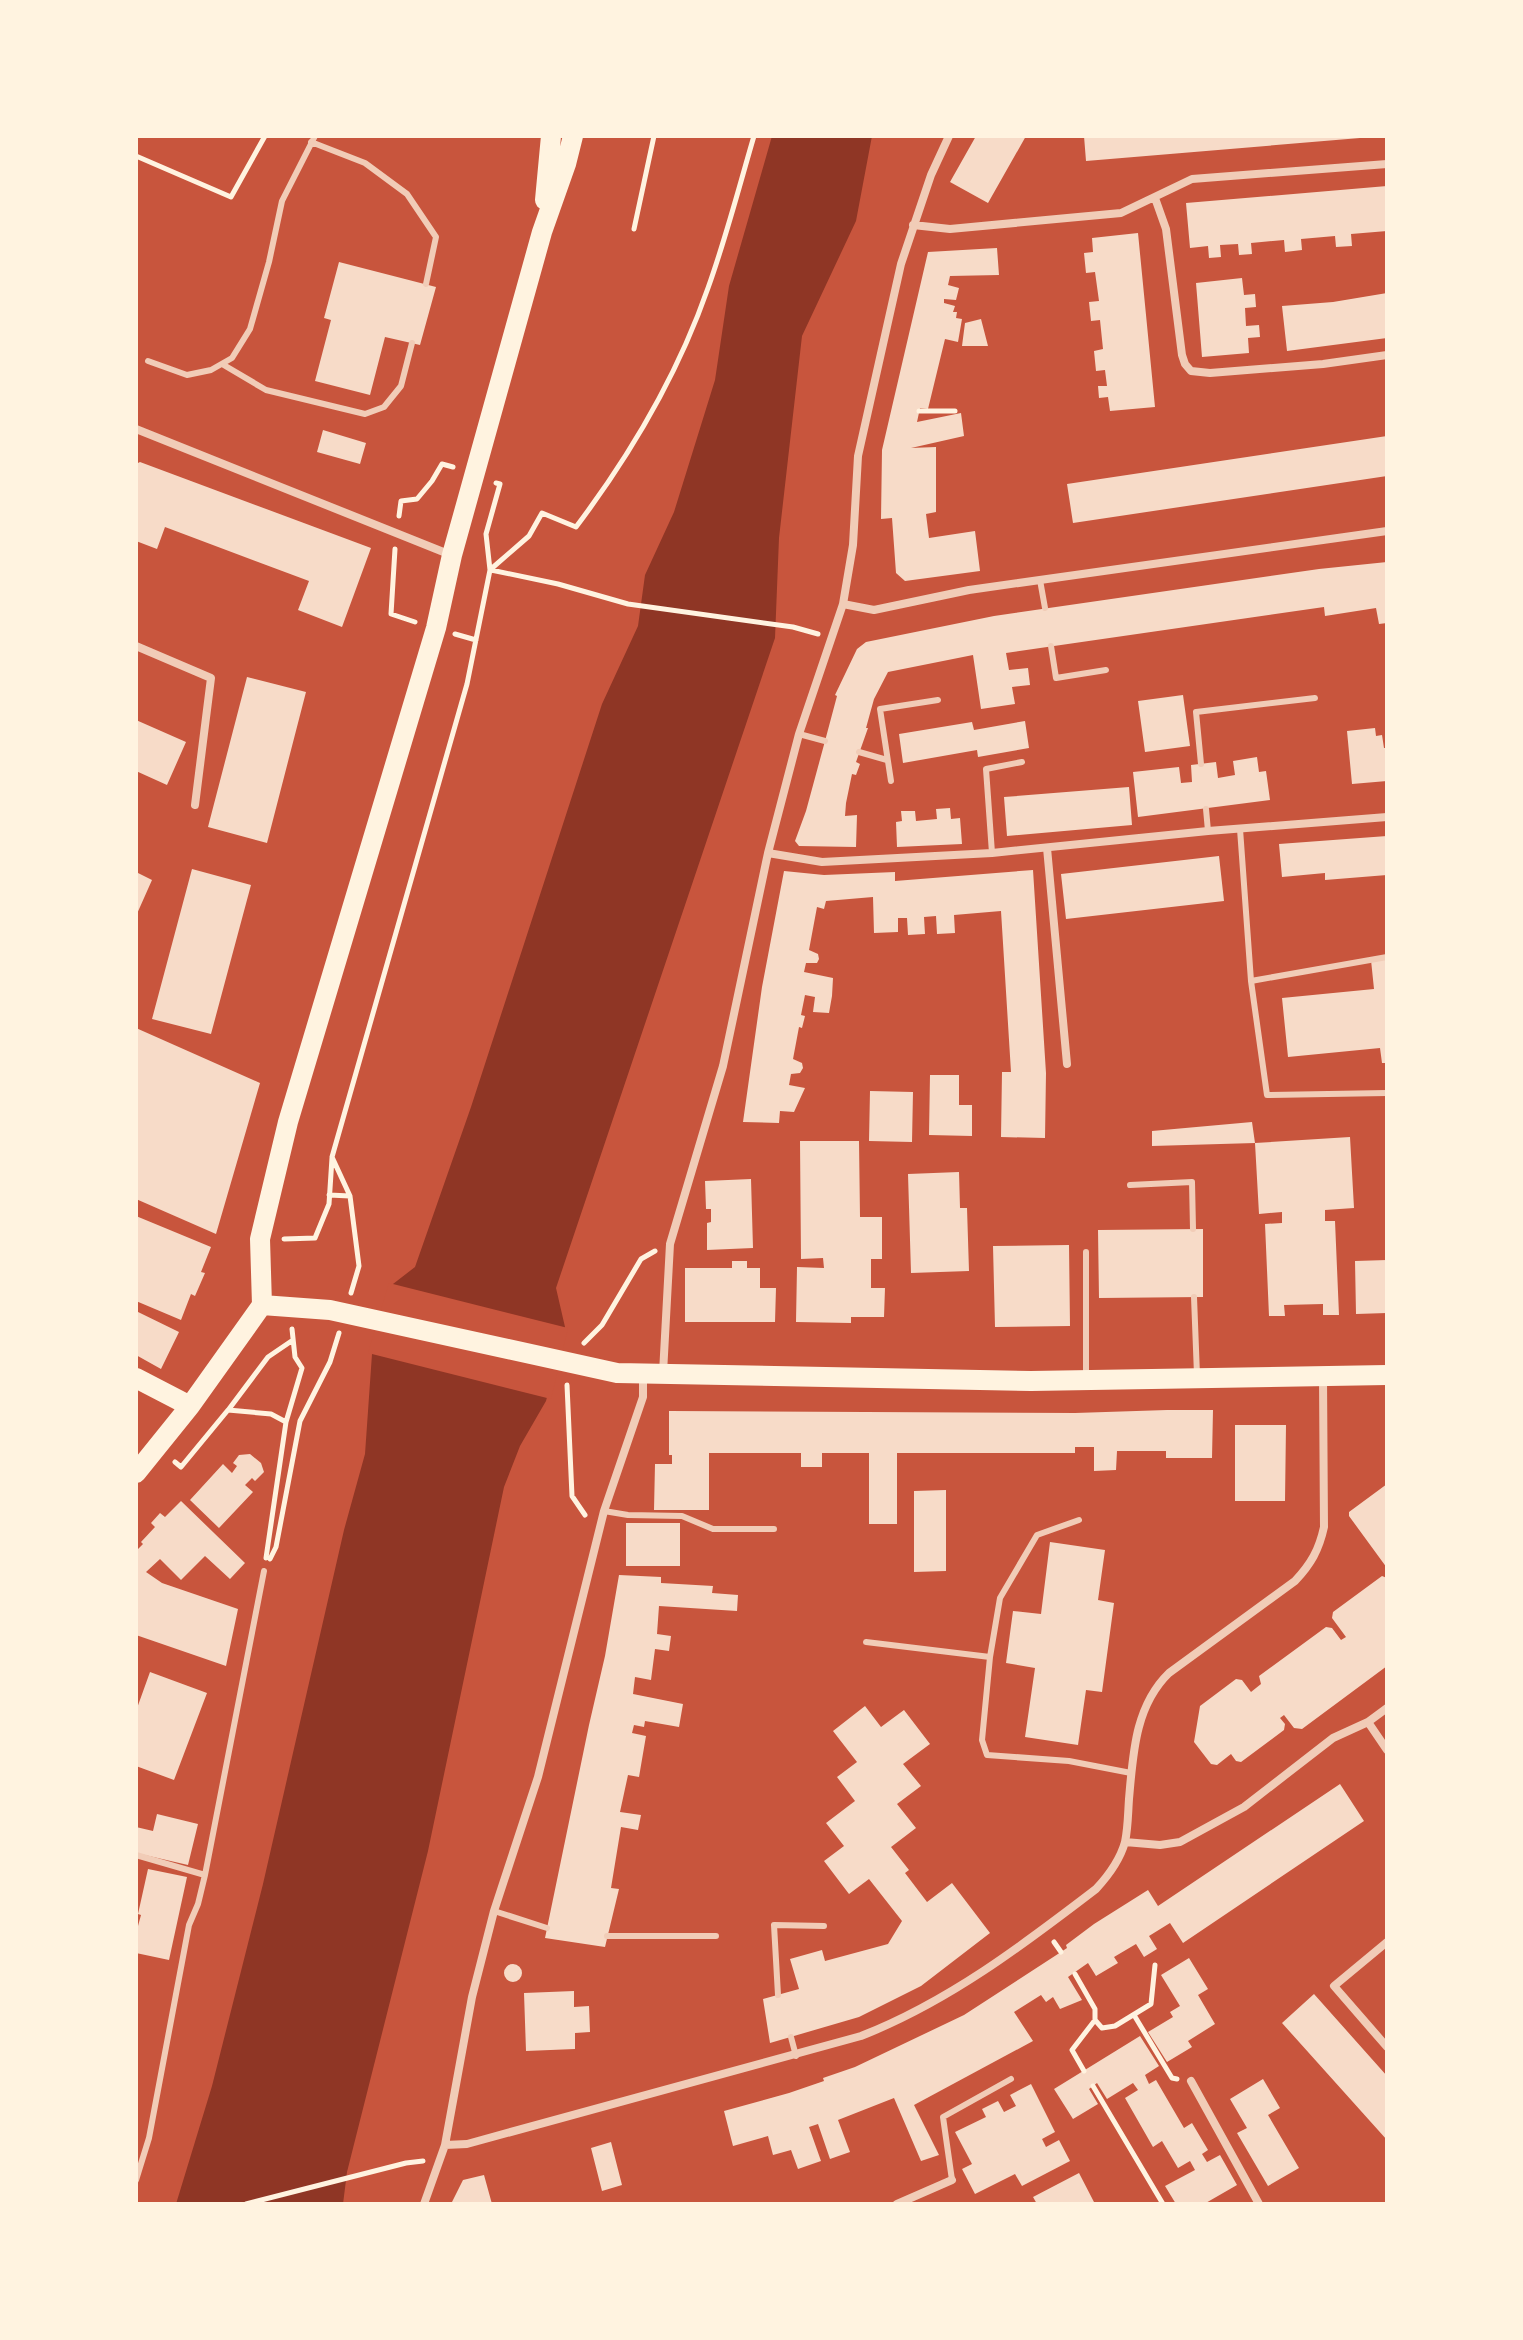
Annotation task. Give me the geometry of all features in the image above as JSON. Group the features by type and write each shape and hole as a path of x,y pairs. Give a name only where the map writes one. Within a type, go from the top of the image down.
{"main road":[{"path":"542,232 551,136"},
{"path":"136,1473 190,1406 262,1305 260,1239 288,1122 436,628 452,555 542,232 573,136"},
{"path":"262,1305 330,1310 617,1373 1086,1380 1387,1375"},
{"path":"136,1378 190,1406"}],"street":[{"path":"424,2204 445,2145 472,1997 494,1911 538,1777 604,1511 653,1374 670,1244 723,1066 768,853 799,734 843,604 853,545 858,456 897,280 931,175 949,136"},
{"path":"913,225 950,229 1121,213 1192,179 1387,164"},
{"path":"1155,198 1166,229 1182,355 1191,371 1210,373 1309,365 1387,355"},
{"path":"136,429 452,555"},
{"path":"843,604 874,610 969,590 1387,531"},
{"path":"136,646 211,678 195,805"},
{"path":"768,853 822,862 992,853 1387,817"},
{"path":"1047,848 1067,1064"},
{"path":"445,2145 467,2144 796,2056 898,2022 938,2001 1096,1889 1110,1874 1125,1842 1131,1773 1141,1717 1157,1684 1295,1581 1320,1546 1324,1527 1323,1376"},
{"path":"1125,1842 1160,1845 1180,1842 1244,1807 1333,1738 1368,1722 1387,1708"},
{"path":"1368,1722 1387,1750"},
{"path":"1387,1942 1334,1986 1387,2047"},
{"path":"1191,2081 1259,2204"},
{"path":"897,2204 952,2180"}],"lane":[{"path":"148,361 187,375 211,370 232,358 250,329 282,201 313,139 365,163 407,194 436,237 426,284"},
{"path":"221,364 266,390 365,414 384,407 401,386 412,343"},
{"path":"1040,580 1045,608"},
{"path":"1051,646 1056,678 1106,670"},
{"path":"1201,764 1196,712 1315,698"},
{"path":"891,781 880,709 938,700"},
{"path":"799,734 825,741"},
{"path":"859,752 887,760"},
{"path":"992,853 986,769 1022,762"},
{"path":"1206,809 1208,831"},
{"path":"1240,829 1251,981 1267,1095 1387,1093"},
{"path":"1251,981 1387,957"},
{"path":"1130,1185 1192,1182 1193,1229"},
{"path":"1086,1252 1086,1380"},
{"path":"1194,1297 1197,1379"},
{"path":"604,1511 628,1515 682,1516 713,1529 774,1529"},
{"path":"1079,1520 1037,1535 1000,1598 990,1657 982,1740 987,1755 1069,1761 1131,1773"},
{"path":"136,2180 149,2138 189,1925 205,1875 264,1571"},
{"path":"866,1642 990,1657"},
{"path":"136,1855 205,1875"},
{"path":"494,1911 547,1928"},
{"path":"778,1995 774,1925 824,1926"},
{"path":"607,1936 716,1936"},
{"path":"791,2037 796,2056"},
{"path":"952,2180 943,2117 1011,2079"}],"path":[{"path":"136,156 231,197 265,136"},
{"path":"634,229 654,136"},
{"path":"260,1239 315,1238 329,1204 332,1157 467,684 490,570 529,536 542,513 576,527 648,421 679,359 708,288 754,136"},
{"path":"919,411 955,411"},
{"path":"490,570 558,584 628,604 793,627"},
{"path":"332,1157 350,1196 359,1266"},
{"path":"329,1195 350,1196"},
{"path":"157,1447 181,1467 268,1357 293,1340"},
{"path":"264,1571 286,1422 302,1368 295,1357"},
{"path":"264,1571 276,1547 300,1421 330,1362"},
{"path":"228,1410 271,1414 286,1422"},
{"path":"1095,2020 1102,2028 1115,2026 1151,2004 1155,1965"},
{"path":"1075,1974 1095,2009 1095,2020 1072,2050 1084,2071"},
{"path":"1134,2015 1172,2078 1191,2081"},
{"path":"1093,2086 1163,2204"},
{"path":"246,2204 406,2163"}],"shaded area":[{"path":"772,136 872,136 856,221 802,336 779,538 775,638 556,1288 565,1327 546,1401 520,1446 504,1487 428,1851 347,2172 343,2204 176,2204 212,2086 263,1884 344,1530 365,1454 372,1354 393,1284 415,1267 471,1107 602,704 638,626 645,575 674,512 715,380 729,286"}],"pier":[{"path":"389,1283 568,1328 551,1399 368,1353"}],"building":[{"path":"976,136 1026,136 988,203 950,182"},
{"path":"1084,136 1360,136 1360,138 1086,161"},
{"path":"1387,186 1387,231 1351,234 1352,246 1336,247 1335,236 1301,239 1302,250 1285,252 1284,240 1251,243 1252,254 1239,255 1238,244 1220,245 1221,257 1209,258 1208,246 1190,248 1186,203"},
{"path":"1138,233 1155,407 1110,411 1108,397 1099,398 1098,386 1107,386 1105,370 1096,371 1094,351 1103,349 1100,320 1091,321 1089,302 1099,301 1095,272 1086,273 1084,253 1093,252 1092,238"},
{"path":"997,248 999,275 950,276 948,285 959,288 956,300 944,299 944,303 955,306 953,312 957,312 956,318 962,319 958,342 945,339 928,409 920,408 917,422 961,413 964,436 911,448 936,447 936,512 926,514 929,538 975,531 980,571 905,581 896,573 892,518 881,519 882,450 928,252"},
{"path":"339,262 436,287 420,345 385,337 370,395 315,381 331,320 324,318"},
{"path":"1242,278 1244,295 1255,294 1256,307 1245,308 1246,326 1259,325 1260,337 1248,338 1249,353 1202,357 1196,283"},
{"path":"1387,293 1387,338 1287,351 1282,306"},
{"path":"981,319 988,346 962,346 965,323"},
{"path":"323,430 366,443 360,464 317,452"},
{"path":"1387,436 1387,476 1073,523 1067,484"},
{"path":"140,462 371,548 342,627 298,610 309,581 165,527 157,549 136,541 136,464"},
{"path":"1387,562 1387,623 1379,624 1376,608 1325,616 1324,607 1006,653 1009,670 1028,668 1030,685 1012,687 1015,704 981,709 973,655 888,672 874,699 856,762 860,764 856,775 852,774 846,803 845,816 857,815 856,847 799,846 795,841 806,811 835,695 857,649 866,642 994,616"},
{"path":"247,677 306,692 267,843 208,827"},
{"path":"1183,695 1190,746 1145,752 1138,701"},
{"path":"136,720 186,742 167,785 136,771"},
{"path":"1025,721 1029,748 978,757 977,750 903,763 899,734 972,722 974,730"},
{"path":"1375,728 1376,736 1382,735 1384,748 1387,748 1387,781 1352,784 1347,731"},
{"path":"1257,757 1259,772 1266,771 1270,800 1138,817 1133,772 1179,767 1181,783 1192,782 1191,765 1216,762 1218,778 1235,775 1233,761"},
{"path":"1129,787 1132,825 1007,836 1004,797"},
{"path":"950,808 951,819 960,818 962,844 897,847 896,822 902,821 901,811 915,811 916,821 937,819 936,809"},
{"path":"1387,836 1387,875 1325,880 1325,873 1282,877 1279,844"},
{"path":"1219,856 1224,901 1066,919 1061,874"},
{"path":"192,869 251,885 211,1034 152,1019"},
{"path":"1033,870 1046,1073 1045,1138 1001,1137 1002,1072 1011,1072 1001,911 954,915 955,933 937,934 936,916 924,917 925,934 908,935 907,918 898,918 898,932 874,933 873,897 826,901 824,909 817,907 809,950 818,954 819,959 817,963 806,963 804,972 833,978 832,996 829,1013 813,1012 815,997 805,995 801,1015 805,1016 802,1028 799,1027 793,1059 802,1063 803,1068 800,1073 791,1074 789,1085 805,1088 794,1112 780,1111 779,1123 743,1122 762,987 784,871 824,875 895,872 895,881"},
{"path":"136,872 152,880 136,916"},
{"path":"1387,958 1387,1063 1382,1063 1380,1048 1288,1057 1282,998 1374,989 1371,960"},
{"path":"136,1028 260,1083 216,1234 136,1199"},
{"path":"930,1075 959,1075 959,1105 972,1105 972,1136 929,1135"},
{"path":"870,1091 913,1092 912,1142 869,1141"},
{"path":"1252,1122 1255,1143 1152,1146 1152,1131"},
{"path":"1350,1137 1354,1208 1325,1210 1325,1221 1335,1221 1339,1315 1323,1315 1323,1304 1284,1305 1285,1316 1269,1316 1265,1224 1282,1223 1282,1212 1259,1214 1255,1143"},
{"path":"800,1141 859,1141 860,1217 882,1217 882,1259 871,1259 871,1288 885,1288 884,1317 851,1317 851,1323 796,1322 797,1267 824,1268 823,1258 801,1259"},
{"path":"959,1172 960,1208 967,1208 969,1271 911,1273 908,1174"},
{"path":"751,1179 753,1248 707,1250 707,1223 711,1222 711,1209 706,1209 705,1181"},
{"path":"136,1216 211,1247 201,1272 205,1273 195,1296 191,1294 181,1320 136,1301"},
{"path":"1203,1229 1203,1297 1099,1298 1098,1230"},
{"path":"1069,1245 1070,1326 995,1327 993,1246"},
{"path":"1387,1260 1387,1313 1356,1314 1355,1261"},
{"path":"732,1261 747,1261 747,1268 760,1268 760,1288 776,1288 775,1322 685,1322 685,1268 732,1268"},
{"path":"136,1311 179,1332 161,1369 136,1355"},
{"path":"1213,1410 1212,1458 1166,1458 1166,1451 1117,1451 1116,1470 1094,1471 1094,1447 1075,1447 1075,1453 897,1453 897,1524 869,1524 869,1453 822,1453 822,1467 801,1467 801,1453 709,1453 709,1510 654,1510 655,1464 672,1464 672,1455 669,1455 669,1411 1075,1413"},
{"path":"1235,1425 1286,1425 1285,1501 1235,1501"},
{"path":"250,1454 261,1463 264,1472 245,1485 253,1492 219,1528 190,1500 223,1464 232,1473 237,1466 233,1463 239,1455"},
{"path":"1387,1484 1387,1568 1349,1512"},
{"path":"946,1490 946,1571 914,1572 914,1491"},
{"path":"181,1501 245,1563 230,1579 205,1556 181,1580 160,1559 146,1572 162,1583 238,1609 226,1666 136,1635 136,1551 155,1527 151,1523 160,1513 165,1517"},
{"path":"626,1523 680,1523 680,1566 626,1566"},
{"path":"1050,1542 1105,1550 1098,1600 1114,1603 1102,1692 1086,1690 1078,1745 1025,1737 1035,1668 1006,1663 1013,1611 1041,1614"},
{"path":"619,1575 661,1577 661,1583 713,1586 712,1593 738,1595 737,1611 659,1606 657,1634 671,1636 669,1651 655,1649 651,1680 635,1677 633,1694 683,1704 679,1727 645,1721 644,1727 634,1725 632,1733 646,1736 639,1777 628,1775 620,1812 641,1815 638,1830 621,1827 611,1888 619,1889 605,1947 545,1938 605,1656"},
{"path":"1382,1576 1387,1578 1387,1666 1302,1729 1294,1728 1284,1715 1280,1718 1285,1724 1284,1730 1241,1762 1231,1754 1217,1765 1211,1764 1194,1742 1200,1706 1236,1679 1242,1680 1251,1692 1261,1684 1259,1676 1326,1627 1332,1628 1341,1640 1346,1637 1332,1618 1333,1612"},
{"path":"150,1672 207,1693 174,1780 136,1766 136,1711"},
{"path":"865,1706 881,1727 904,1710 930,1744 903,1764 921,1786 897,1804 916,1828 891,1847 909,1870 905,1873 927,1902 952,1883 990,1933 921,1986 859,2017 770,2043 763,1999 799,1989 790,1959 822,1950 825,1961 888,1944 902,1921 869,1879 849,1894 824,1861 844,1846 826,1823 855,1801 837,1777 857,1762 833,1731"},
{"path":"1340,1784 1364,1821 1183,1943 1170,1923 1149,1936 1157,1949 1144,1957 1136,1944 1114,1957 1118,1963 1096,1976 1088,1963 1068,1977 1082,2000 1060,2009 1053,1997 1046,2002 1041,1995 1014,2012 1033,2041 914,2105 939,2155 921,2161 894,2098 838,2120 850,2152 830,2159 818,2124 809,2127 821,2161 798,2169 791,2150 773,2155 768,2136 733,2146 724,2111 824,2081 823,2078 855,2067 964,2015 1067,1948 1066,1945 1094,1924 1148,1890 1158,1906"},
{"path":"157,1814 198,1824 188,1865 136,1853 136,1827 153,1831"},
{"path":"148,1869 187,1877 169,1960 136,1953 136,1926 141,1915 138,1914"},
{"path":"1189,1958 1208,1989 1198,1995 1215,2024 1188,2041 1192,2047 1167,2062 1148,2032 1173,2017 1170,2012 1180,2006 1161,1975"},
{"path":"513,1964 522,1973 513,1982 504,1973"},
{"path":"574,1991 574,2007 589,2006 590,2032 575,2033 575,2049 526,2051 524,1993"},
{"path":"1314,1994 1387,2076 1387,2140 1282,2023"},
{"path":"1140,2036 1159,2066 1145,2075 1149,2084 1156,2080 1184,2128 1192,2123 1208,2150 1202,2154 1207,2162 1220,2155 1237,2185 1204,2204 1176,2204 1165,2186 1195,2170 1190,2161 1178,2168 1162,2141 1153,2147 1125,2098 1138,2090 1133,2083 1107,2099 1097,2083 1089,2089 1098,2104 1073,2119 1054,2089"},
{"path":"1263,2079 1280,2108 1268,2115 1299,2168 1268,2186 1237,2133 1247,2128 1230,2099"},
{"path":"1031,2084 1055,2132 1042,2139 1046,2147 1059,2140 1070,2161 1022,2186 1015,2174 975,2194 962,2169 972,2164 955,2132 986,2117 982,2109 998,2101 1004,2112 1016,2106 1010,2095"},
{"path":"611,2142 622,2185 602,2191 591,2148"},
{"path":"1079,2173 1095,2204 1037,2204 1033,2197"},
{"path":"484,2175 492,2204 451,2204 463,2180"}]}
